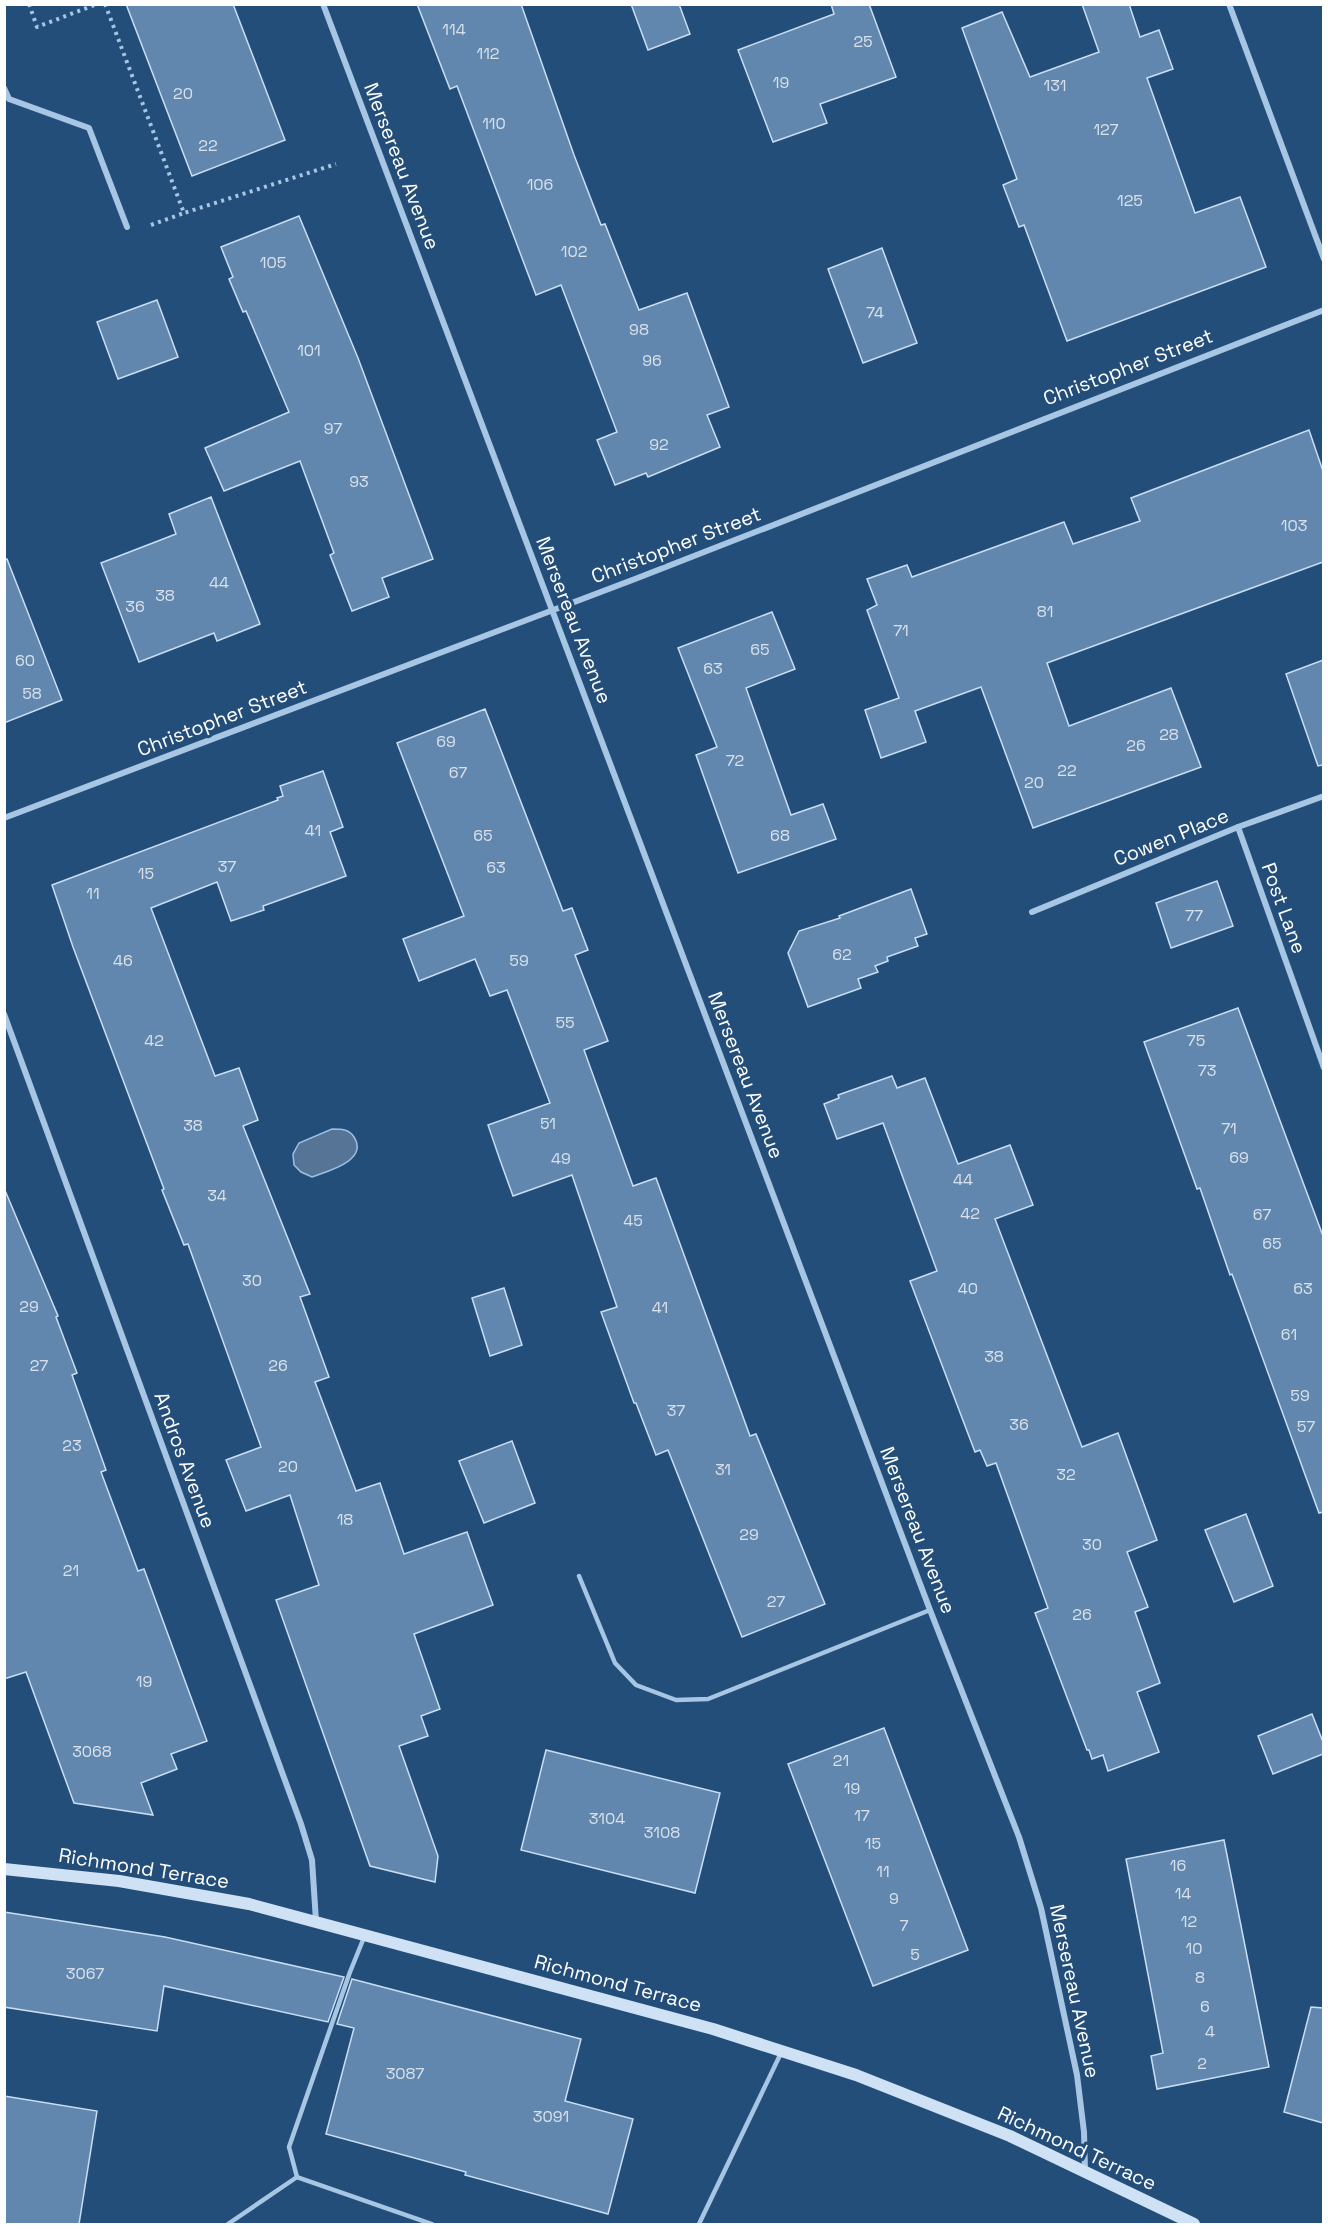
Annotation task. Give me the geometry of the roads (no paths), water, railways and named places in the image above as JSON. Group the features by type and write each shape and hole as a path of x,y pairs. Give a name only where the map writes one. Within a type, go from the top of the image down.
{"main road":[{"name":"Richmond Terrace","path":"4,1869 119,1881 249,1904 646,2010 782,2050 867,2079 1010,2136 1194,2224"}],"street":[{"name":"Mersereau Avenue","path":"323,4 930,1610 1019,1837 1041,1908 1077,2075 1084,2132 1084,2171"},
{"path":"1229,4 1323,260"},
{"path":"4,88 9,99 89,128 127,227"},
{"path":"4,106 9,99"},
{"name":"Christopher Street","path":"4,818 553,610 1323,310"},
{"name":"Cowen Place","path":"1032,912 1238,827 1323,796"},
{"name":"Post Lane","path":"1238,827 1323,1068"},
{"name":"Andros Avenue","path":"4,1014 301,1824 312,1860 316,1921"}],"lane":[{"path":"579,1576 615,1663 636,1685 676,1700 708,1699 930,1610"},
{"path":"297,2177 289,2147 365,1935"},
{"path":"699,2224 782,2050"},
{"path":"228,2224 297,2177"},
{"path":"297,2177 432,2224"}],"water":[{"path":"332,1129 344,1130 352,1134 357,1145 356,1153 344,1164 312,1177 301,1172 294,1165 293,1154 299,1143"}]}
